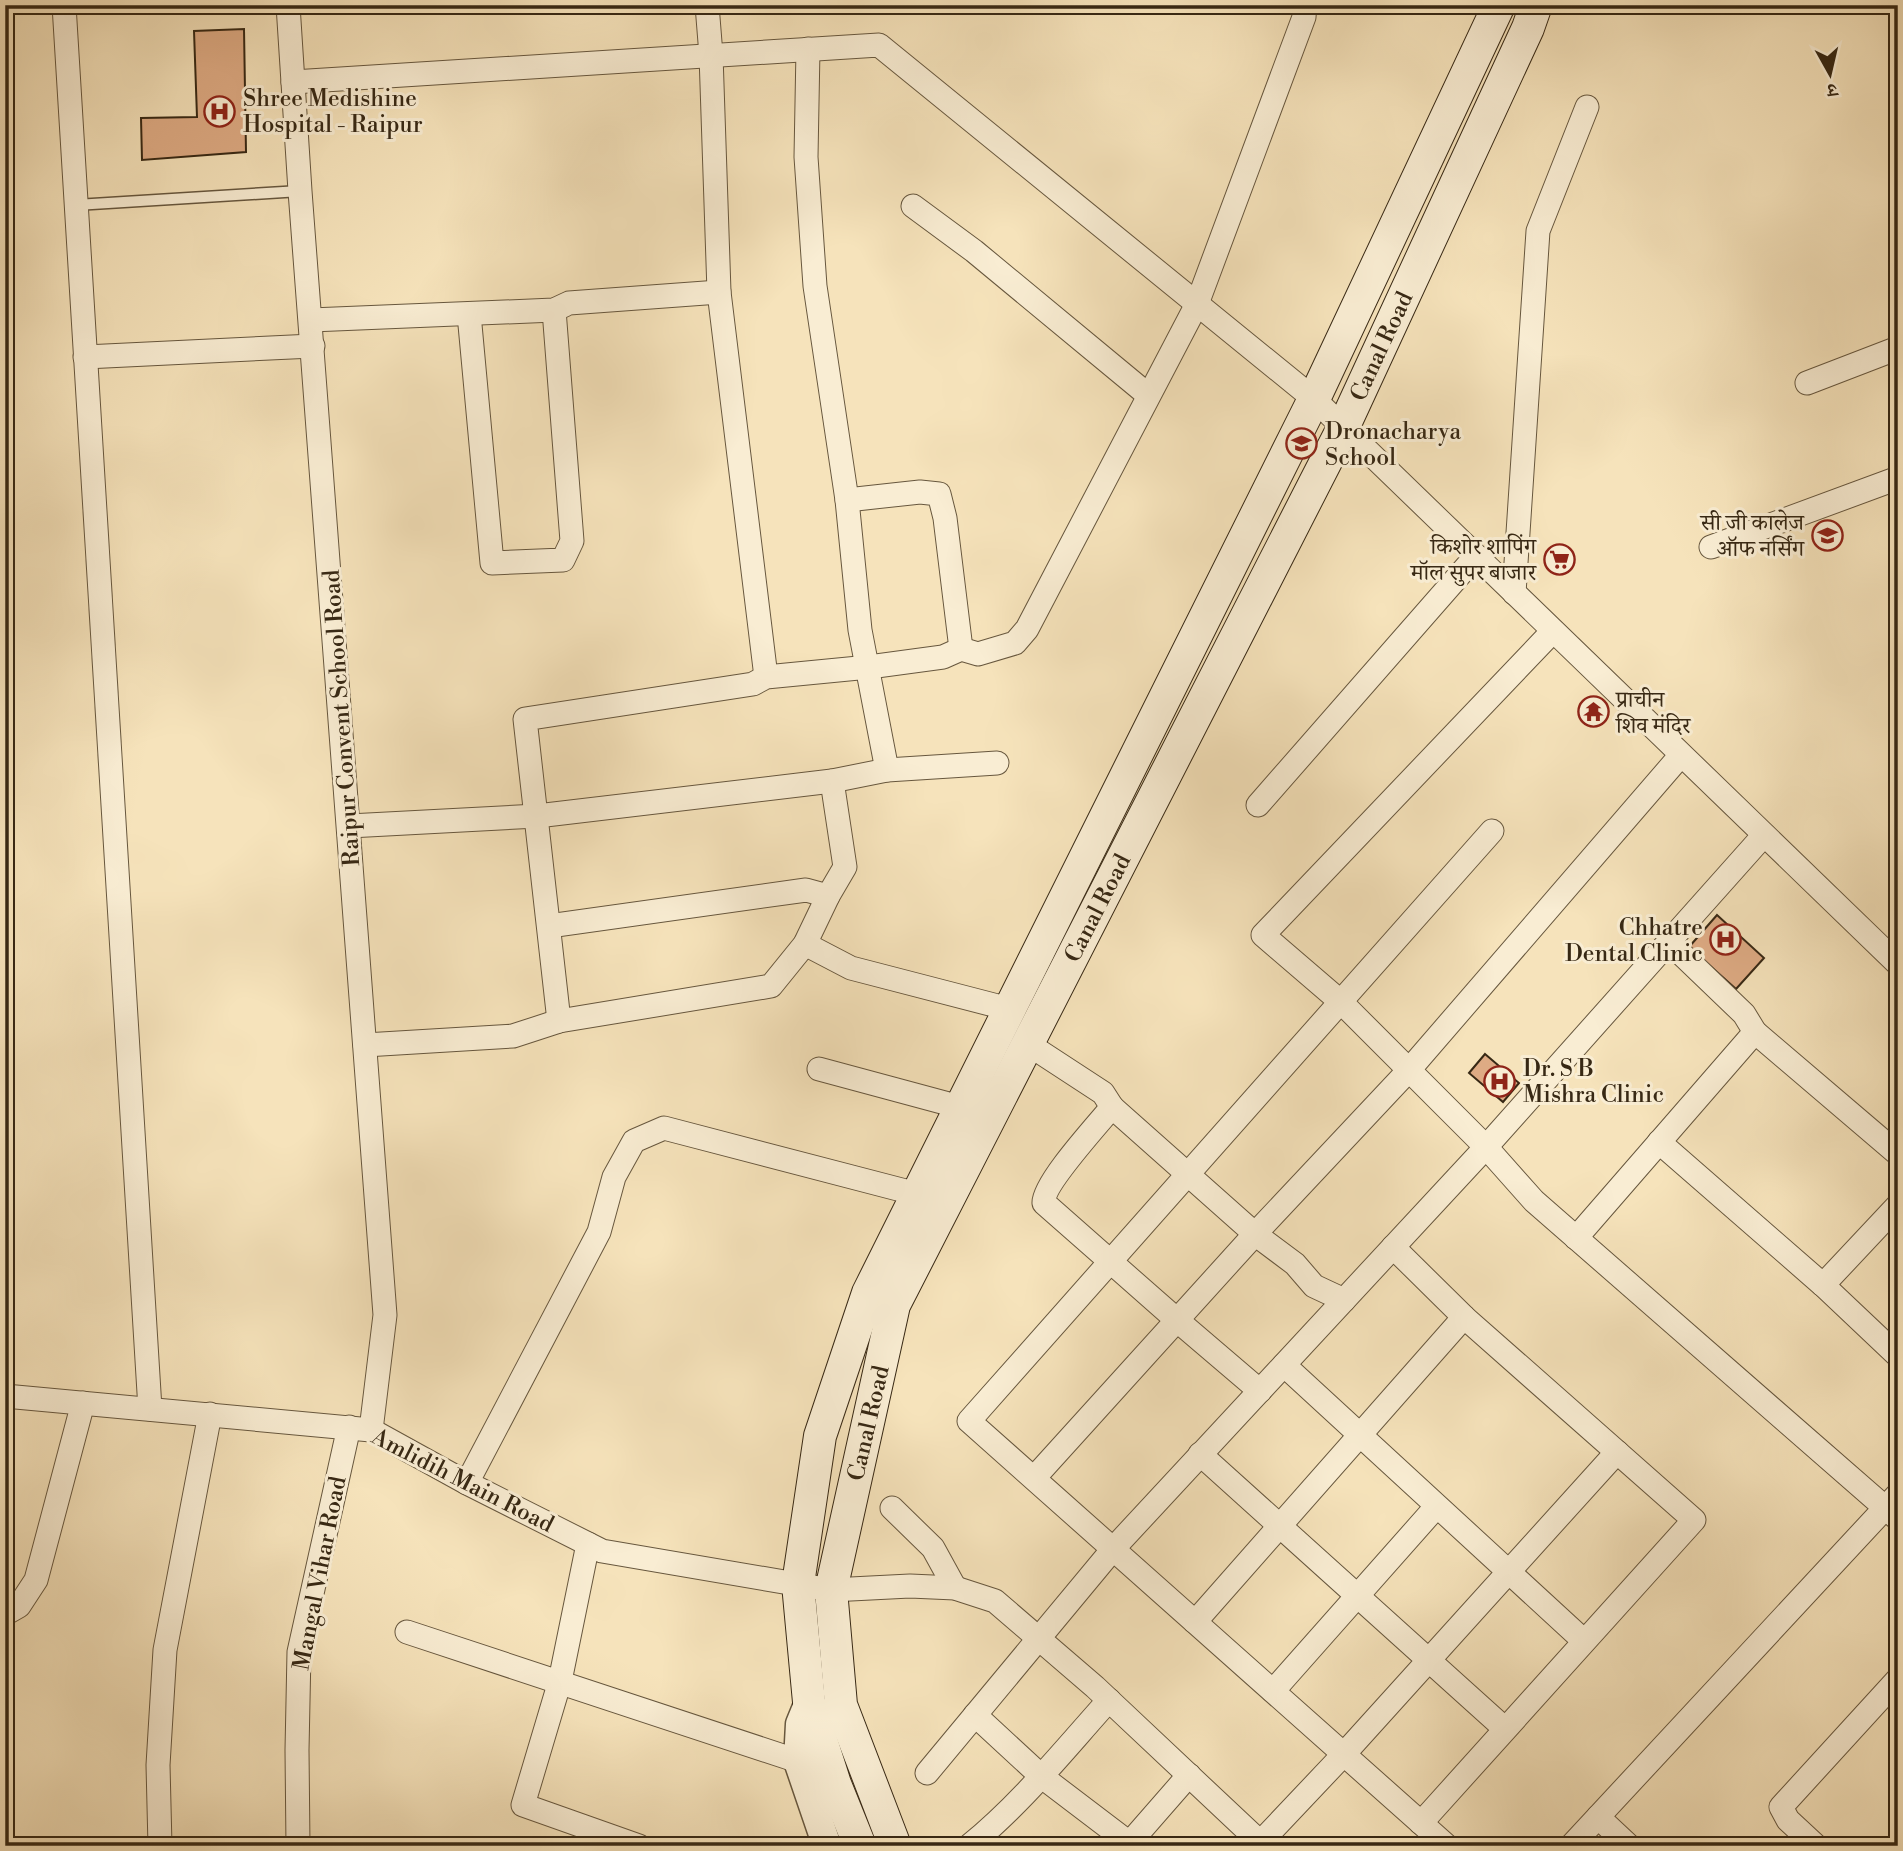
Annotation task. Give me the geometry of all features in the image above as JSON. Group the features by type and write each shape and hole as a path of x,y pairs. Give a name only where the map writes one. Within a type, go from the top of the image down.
{"main road":[{"name":"Canal Road","path":"860,1846 835,1784 809,1702 798,1584 820,1436 867,1293 1314,399 1499,5"},
{"name":"Canal Road","path":"895,1846 841,1705 831,1590 894,1305 1343,428 1528,28 1536,5"}],"street":[{"path":"64,5 150,1409"},
{"name":"Raipur Convent School Road","path":"288,5 385,1315 360,1428"},
{"path":"707,5 719,292 766,677"},
{"path":"559,1021 525,719 753,684 766,677 943,657 961,649 978,654 1015,643 1027,629 1147,395 1197,304 1304,17 1305,5"},
{"path":"293,82 879,45 1314,399 1898,964"},
{"path":"808,49 806,158 815,286 847,500 860,630 887,770"},
{"path":"1514,593 1538,230 1587,107"},
{"path":"913,205 974,251 1147,395"},
{"path":"311,320 554,310 569,303 719,292"},
{"path":"469,314 492,563 563,560 572,541 554,310"},
{"path":"85,357 313,346"},
{"path":"1807,383 1898,348"},
{"path":"1711,547 1898,478"},
{"path":"847,500 920,492 939,495 950,557 961,649"},
{"path":"1258,805 1476,556"},
{"path":"1553,631 1263,935 1341,1002 1486,1147 1534,1201 1893,1506 1572,1846"},
{"path":"1034,1478 1255,1234 1409,1070 1681,755"},
{"path":"349,826 537,816 832,781 887,770 997,763"},
{"path":"365,1045 513,1036 559,1021 771,986 805,944 845,867 832,781"},
{"path":"1447,1846 969,1421 1493,831"},
{"path":"928,1773 1113,1549 1486,1147 1764,835"},
{"path":"549,926 806,890 828,896"},
{"path":"1669,942 1744,1014 1755,1032 1898,1154"},
{"path":"805,944 851,968 1009,1009"},
{"path":"1576,1238 1755,1032"},
{"path":"1028,1044 1103,1093 1112,1107 1255,1234 1295,1264 1314,1286 1344,1300"},
{"path":"819,1069 960,1107"},
{"path":"1112,1107 1053,1179 1044,1196 1045,1203 1260,1391"},
{"path":"467,1483 599,1232 614,1177 634,1141 664,1128 917,1194"},
{"path":"1659,1142 1823,1286 1898,1356"},
{"path":"1823,1286 1898,1205"},
{"path":"1392,1247 1464,1317 1694,1520 1421,1823"},
{"path":"1195,1622 1464,1317"},
{"path":"1284,1365 1584,1640"},
{"name":"Amlidih Main Road","path":"5,1396 360,1428 602,1551 831,1590 910,1586 955,1588 995,1601 1109,1700 1261,1845"},
{"path":"5,1614 19,1606 36,1580 83,1403"},
{"path":"160,1846 158,1765 165,1650 210,1414"},
{"name":"Mangal Vihar Road","path":"298,1846 299,1652 360,1428"},
{"path":"1261,1845 1617,1452"},
{"path":"1200,1454 1504,1728"},
{"path":"1273,1691 1436,1507"},
{"path":"892,1508 933,1548 955,1588"},
{"path":"588,1544 560,1681 523,1805 580,1836 639,1846"},
{"path":"407,1632 798,1761"},
{"path":"1816,1846 1788,1819 1781,1807 1895,1689"},
{"path":"986,1841 1109,1700"},
{"path":"809,1702 800,1724 798,1761 827,1846"},
{"path":"975,1716 1041,1776 1128,1844 1189,1776"},
{"path":"1598,1817 1629,1846"}],"lane":[{"path":"76,205 300,191"}],"building":[{"path":"244,29 246,152 142,160 141,118 197,117 194,31"},
{"path":"1717,915 1764,958 1736,989 1689,947"},
{"path":"1485,1054 1519,1083 1503,1102 1469,1073"}],"place":[{"name":"Shree Medishine Hospital - Raipur","path":"220,111"},
{"name":"Dronacharya School","path":"1302,444"},
{"name":"सी जी कालेज ऑफ नर्सिंग","path":"1827,535"},
{"name":"किशोर शापिंग मॉल सुपर बाजार","path":"1559,559"},
{"name":"प्राचीन शिव मंदिर","path":"1593,712"},
{"name":"Chhatre Dental Clinic","path":"1726,940"},
{"name":"Dr. S B Mishra Clinic","path":"1500,1081"}]}
